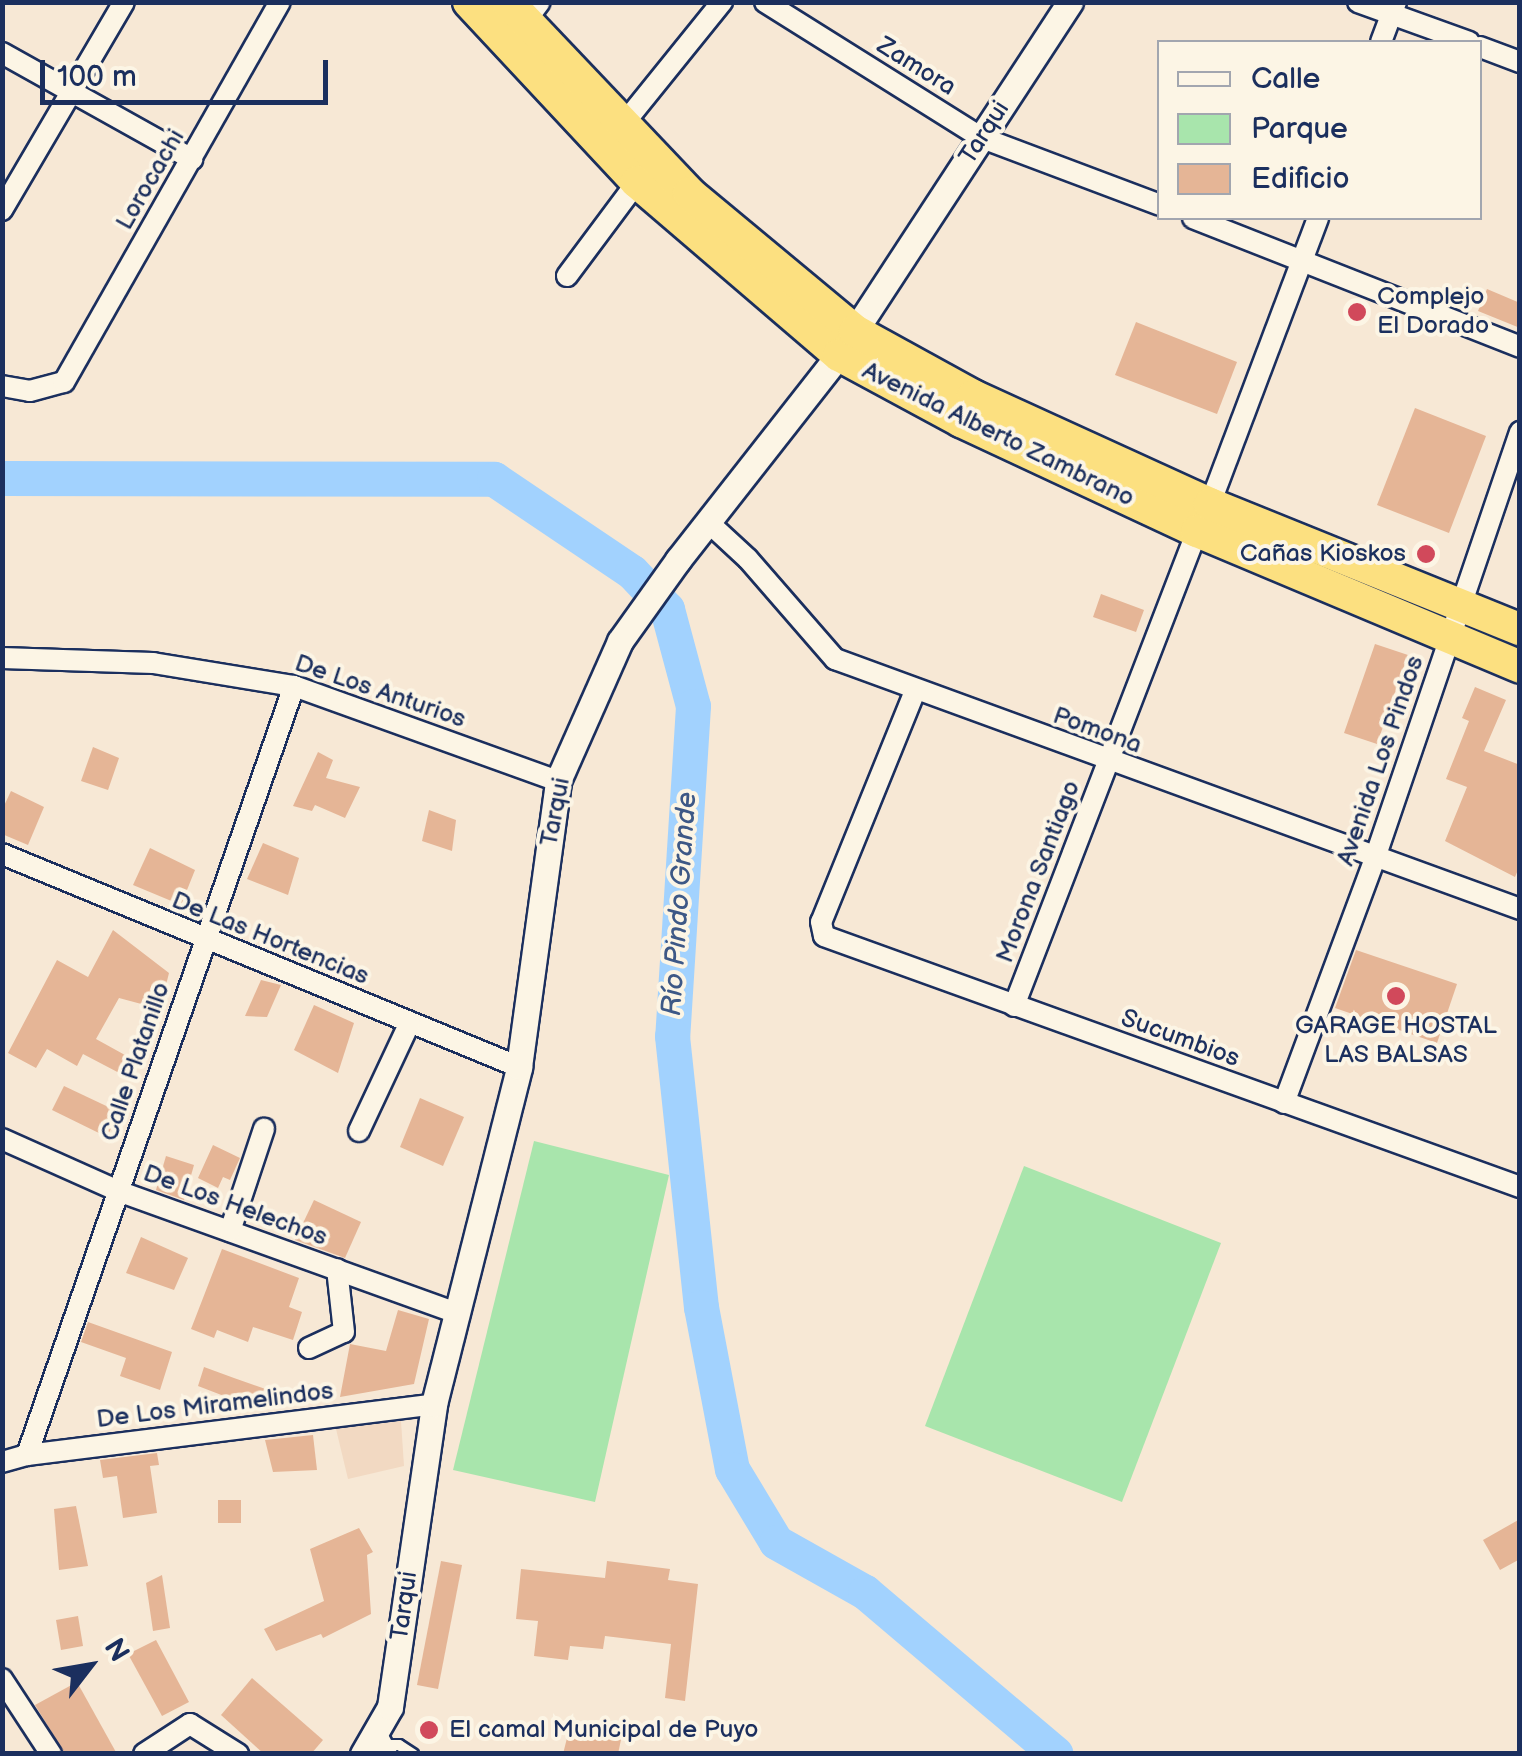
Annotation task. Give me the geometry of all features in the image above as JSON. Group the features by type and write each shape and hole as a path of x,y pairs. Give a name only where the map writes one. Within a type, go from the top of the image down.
{"highway":[{"name":"Avenida Alberto Zambrano","path":"468,2 638,182 847,343 973,396 1204,518 1449,638 1520,666"},
{"name":"Avenida Alberto Zambrano","path":"524,9 621,127 847,343"},
{"name":"Avenida Alberto Zambrano","path":"1204,518 1461,605 1520,629"}],"street":[{"path":"2,210 124,2"},
{"name":"Lorocachi","path":"2,386 30,391 64,382 280,2"},
{"path":"621,127 722,2"},
{"name":"Zamora","path":"765,2 982,138 1157,204"},
{"name":"Tarqui","path":"378,1747 390,1708 434,1404 454,1312 519,1066 558,782 620,642 678,560 847,343 1070,2"},
{"path":"1358,2 1394,8 1465,40"},
{"path":"1382,40 1394,8"},
{"path":"1482,47 1520,62"},
{"path":"2,53 192,160"},
{"path":"567,276 638,182"},
{"path":"1198,220 1520,346"},
{"name":"Morona Santiago","path":"1014,1006 1317,220"},
{"name":"Avenida Los Pindos","path":"1284,1102 1376,855 1520,432"},
{"name":"Pomona","path":"708,522 748,560 835,660 1520,910"},
{"name":"De Los Anturios","path":"2,658 153,663 294,686 558,782"},
{"name":"Calle Platanillo","path":"27,1455 294,686"},
{"name":"Sucumbios","path":"916,691 821,922 824,936 1520,1187"},
{"name":"De Las Hortencias","path":"2,854 519,1066"},
{"path":"360,1131 410,1022"},
{"path":"230,1231 264,1129"},
{"name":"De Los Helechos","path":"2,1139 118,1191 454,1312"},
{"path":"308,1348 344,1332 337,1269"},
{"name":"De Los Miramelindos","path":"2,1462 27,1455 434,1404"},
{"path":"2,1679 51,1754"},
{"path":"144,1754 190,1724 238,1754"}],"lane":[{"path":"378,1747 399,1746 413,1754"}],"shaded area":[{"path":"401,1421 404,1466 348,1479 336,1429"}],"green space":[{"path":"534,1141 669,1175 595,1502 453,1470"},
{"path":"1024,1166 1221,1243 1122,1502 925,1426"}],"building":[{"path":"1487,289 1520,303 1520,328 1478,311"},
{"path":"1136,322 1237,362 1217,414 1115,375"},
{"path":"1415,408 1486,436 1449,533 1377,505"},
{"path":"1101,594 1144,610 1136,632 1093,617"},
{"path":"1375,644 1408,655 1377,744 1344,733"},
{"path":"1475,687 1506,700 1484,751 1520,765 1520,865 1515,877 1445,841 1467,787 1446,779 1469,721 1462,718"},
{"path":"93,747 119,758 108,790 81,781"},
{"path":"318,752 333,760 326,778 360,787 345,818 315,805 312,811 293,806"},
{"path":"11,791 44,807 28,845 2,834 2,810"},
{"path":"429,810 456,820 452,851 422,841"},
{"path":"263,843 299,858 288,895 247,879"},
{"path":"150,848 195,870 181,905 133,885"},
{"path":"113,930 169,973 160,1009 119,998 96,1039 134,1060 125,1076 83,1054 77,1066 47,1049 36,1068 8,1053 57,960 88,977"},
{"name":"GARAGE HOSTAL LAS BALSAS","path":"1356,950 1457,984 1437,1043 1335,1008"},
{"path":"261,980 281,985 267,1017 245,1016"},
{"path":"314,1005 354,1023 338,1073 294,1050"},
{"path":"64,1086 119,1112 107,1137 52,1110"},
{"path":"420,1098 464,1117 443,1166 400,1147"},
{"path":"213,1145 240,1158 230,1180 223,1177 218,1188 198,1178"},
{"path":"166,1156 194,1165 184,1200 156,1190"},
{"path":"314,1200 361,1222 345,1258 295,1240"},
{"path":"141,1237 188,1258 174,1290 126,1273"},
{"path":"222,1249 299,1278 289,1307 302,1312 293,1340 253,1327 248,1342 217,1330 214,1338 191,1329"},
{"path":"398,1310 429,1319 414,1384 340,1397 350,1344 386,1351"},
{"path":"88,1322 172,1352 160,1390 120,1376 126,1358 81,1342"},
{"path":"204,1367 294,1399 239,1408 237,1401 198,1386"},
{"path":"313,1435 317,1470 273,1472 265,1440"},
{"path":"157,1453 159,1465 150,1466 157,1513 123,1518 117,1476 103,1478 100,1460"},
{"path":"218,1500 241,1500 241,1523 218,1523"},
{"path":"76,1506 88,1566 59,1570 54,1509"},
{"path":"1520,1519 1520,1559 1500,1570 1483,1540"},
{"path":"359,1528 373,1552 367,1555 371,1614 323,1638 321,1634 276,1651 264,1629 324,1601 310,1549"},
{"path":"441,1561 462,1565 438,1689 417,1685"},
{"path":"607,1561 670,1569 668,1580 698,1584 685,1701 665,1698 671,1644 605,1636 603,1649 570,1646 568,1660 534,1656 538,1621 516,1619 521,1569 605,1578"},
{"path":"162,1575 170,1628 153,1631 146,1583"},
{"path":"78,1616 83,1646 61,1650 56,1620"},
{"path":"156,1640 189,1702 162,1716 128,1654"},
{"path":"252,1678 323,1740 311,1754 264,1754 221,1715"},
{"path":"77,1682 117,1754 65,1754 35,1705"},
{"path":"571,1722 623,1730 618,1754 563,1754"}],"waterway":[{"name":"Río Pindo Grande","path":"2,478 494,479 632,572 667,609 693,706 672,1036 701,1307 732,1469 776,1542 865,1592 1056,1754"}],"place":[{"name":"Complejo El Dorado","path":"1357,312"},
{"name":"Cañas Kioskos","path":"1426,554"},
{"name":"GARAGE HOSTAL LAS BALSAS","path":"1396,996"},
{"name":"El camal Municipal de Puyo","path":"429,1730"}]}
